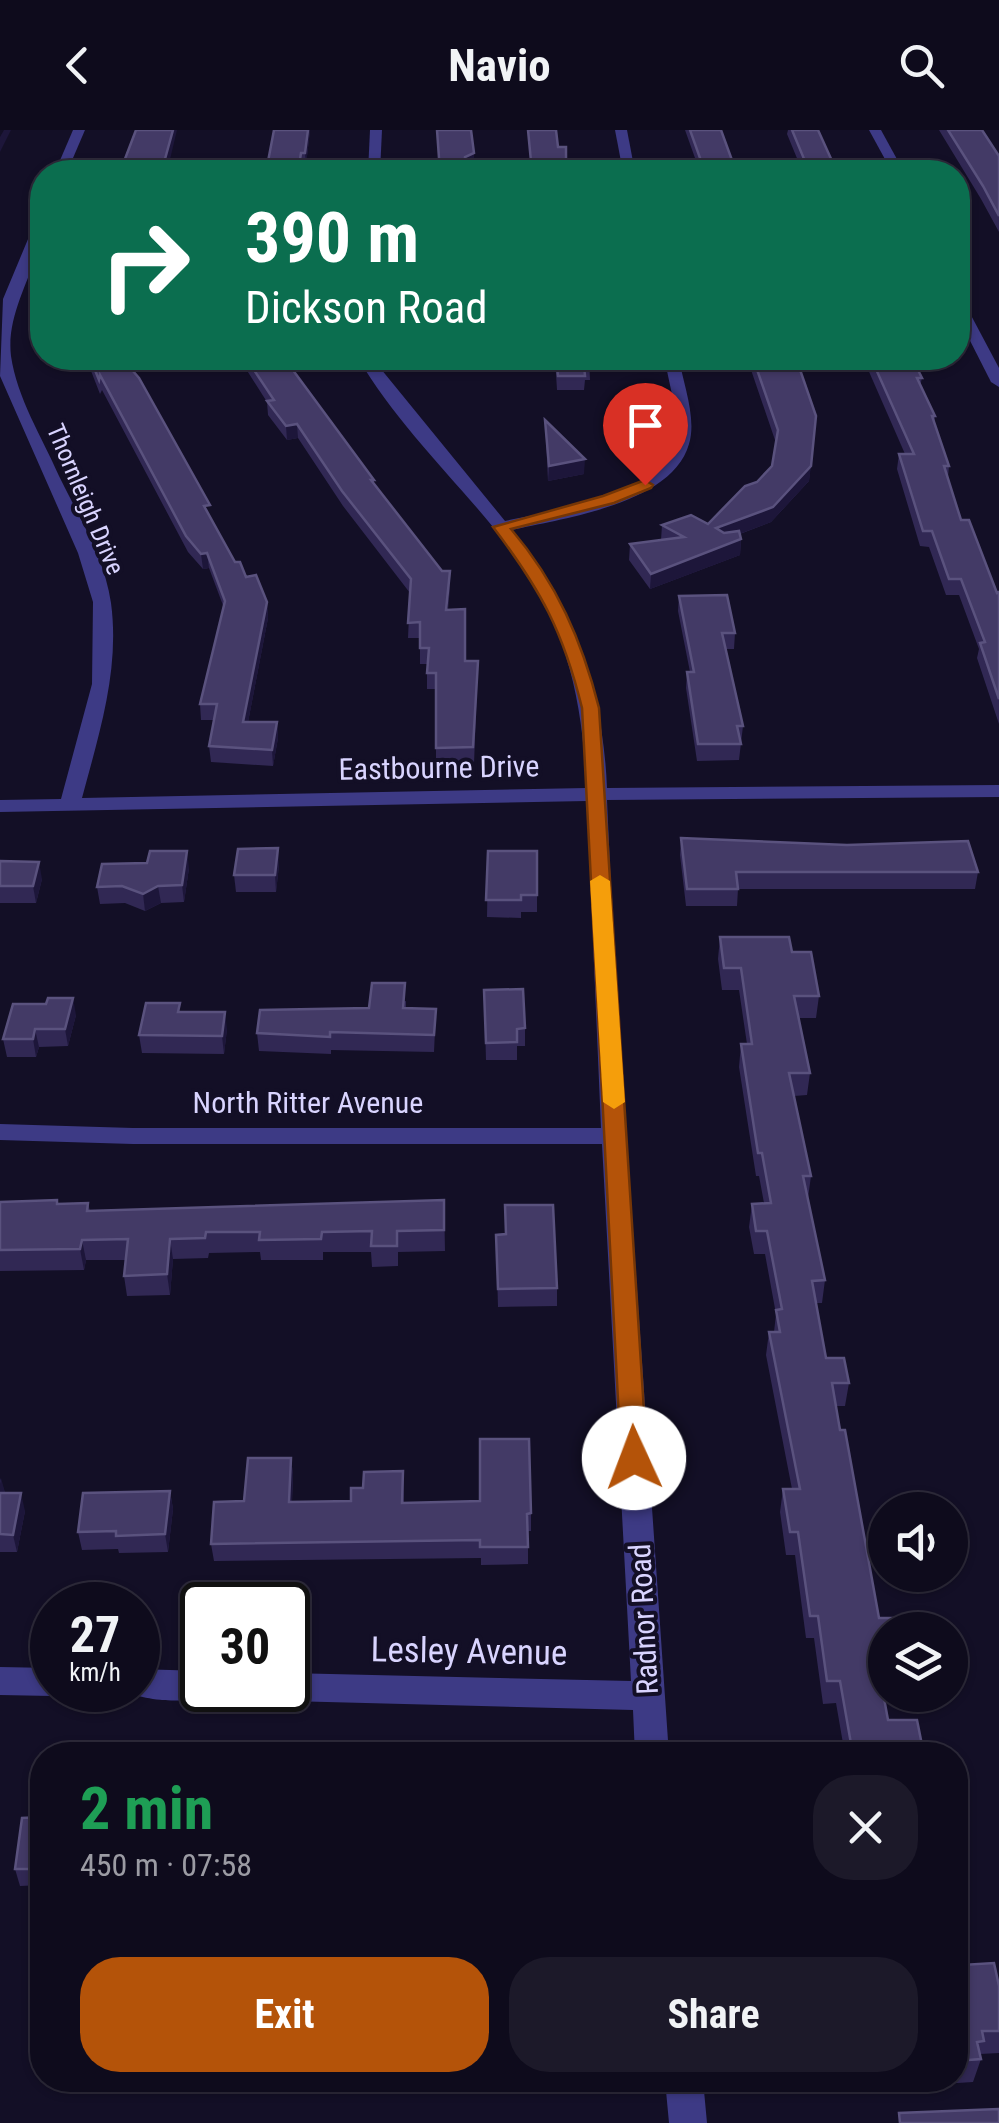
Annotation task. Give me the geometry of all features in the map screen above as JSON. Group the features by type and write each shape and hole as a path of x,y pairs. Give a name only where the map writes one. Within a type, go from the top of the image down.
{"street":[{"path":"66,160 79,130"},
{"path":"375,160 376,130"},
{"path":"621,130 626,160"},
{"path":"875,130 891,160"},
{"name":"Thornleigh Drive","path":"30,250 10,299 3,352 9,384 87,553 102,602 102,684 70,805"},
{"path":"970,327 999,382"},
{"name":"Radnor Road","path":"374,370 394,400 501,527 551,596 578,660 590,708 651,1742"},
{"path":"501,527 622,495 656,478 672,464 683,437 674,370"},
{"name":"Eastbourne Drive","path":"0,806 597,794 999,791"},
{"name":"North Ritter Avenue","path":"0,1132 133,1136 616,1136"},
{"path":"0,1681 30,1682"},
{"name":"Lesley Avenue","path":"310,1688 648,1696"},
{"path":"685,2092 688,2123"}],"building":[{"path":"136,130 173,130 165,159 125,160"},
{"path":"274,130 308,130 305,153 301,153 300,160 268,160"},
{"path":"437,130 471,130 474,153 465,160 439,160"},
{"path":"528,130 556,130 558,147 566,147 566,160 531,160"},
{"path":"690,130 721,130 732,160 701,160"},
{"path":"792,130 818,130 832,160 804,160"},
{"path":"948,130 982,130 999,156 999,216 970,160"},
{"path":"95,370 132,370 139,378 210,505 204,506 235,562 240,562 246,577 256,575 267,602 243,722 277,722 272,750 209,746 217,704 200,704 225,601 207,553 201,554 186,536 100,375 99,380"},
{"path":"254,370 293,370 442,571 450,571 446,610 465,609 465,661 478,661 473,747 436,748 436,673 427,673 429,648 420,648 420,622 408,623 411,579 342,491 297,424 286,426 267,401 274,400"},
{"path":"557,370 584,370 585,376 558,376"},
{"path":"757,370 800,370 816,416 811,466 773,507 716,528 724,533 739,531 741,539 651,574 630,544 684,537 662,525 691,515 708,524 745,486 757,482 772,466 778,430"},
{"path":"876,370 918,370 922,378 917,378 935,416 949,466 944,466 961,520 969,520 999,592 999,699 980,643 985,642 961,579 949,579 932,531 923,531 899,454 914,454"},
{"path":"545,420 585,459 549,466"},
{"path":"727,595 735,633 722,633 743,726 737,726 741,744 698,744 687,672 694,672 679,596"},
{"path":"681,838 847,845 968,841 978,872 736,872 738,889 687,889"},
{"path":"278,848 275,875 234,875 238,849"},
{"path":"150,851 187,851 182,885 158,886 143,894 122,886 97,887 102,864 147,863"},
{"path":"488,851 537,851 537,895 521,895 521,900 486,900"},
{"path":"0,861 39,862 33,886 0,886"},
{"path":"720,937 789,937 792,952 811,952 819,996 794,996 810,1073 789,1073 811,1176 803,1176 825,1280 812,1281 826,1358 844,1358 849,1383 832,1383 840,1430 845,1430 868,1557 868,1592 874,1592 878,1612 868,1612 868,1712 887,1712 888,1720 917,1720 921,1742 851,1742 840,1681 827,1681 818,1616 810,1616 798,1532 790,1532 783,1489 800,1489 769,1332 780,1332 776,1310 782,1309 767,1231 756,1231 752,1204 771,1203 762,1153 758,1153 741,1044 752,1044 741,968 724,968"},
{"path":"372,983 405,983 403,1008 436,1009 434,1035 330,1032 330,1037 257,1033 260,1010 369,1008"},
{"path":"523,989 525,1028 517,1029 517,1042 486,1043 484,990"},
{"path":"48,998 73,998 65,1029 35,1029 33,1039 3,1039 13,1004 46,1004"},
{"path":"146,1003 180,1003 178,1012 225,1012 222,1036 139,1035"},
{"path":"57,1200 57,1204 88,1203 87,1211 444,1200 444,1230 397,1231 397,1246 371,1246 372,1231 322,1232 321,1239 259,1240 260,1232 206,1232 205,1238 170,1239 167,1274 124,1276 128,1239 82,1240 80,1249 0,1250 0,1202"},
{"path":"505,1205 553,1205 557,1288 498,1289 496,1235 506,1234"},
{"path":"480,1439 529,1439 528,1547 480,1547 480,1540 211,1544 214,1502 244,1501 248,1458 291,1458 289,1502 351,1501 351,1488 363,1488 364,1472 403,1471 402,1503 480,1501"},
{"path":"170,1491 165,1534 116,1536 116,1531 78,1532 83,1493"},
{"path":"0,1493 21,1493 13,1535 0,1534"},
{"path":"22,1818 30,1818 30,1869 15,1869"},
{"path":"994,1963 999,1986 999,2031 982,2031 984,2041 977,2042 981,2059 968,2060 968,1965"},
{"path":"999,2109 999,2123 900,2123 899,2113"}],"slow traffic":[{"path":"600,881 614,1102"}],"route":[{"path":"634,1458 622,1214 603,954 595,743 588,692 551,596 526,556 501,527 609,500 645,485"}]}
